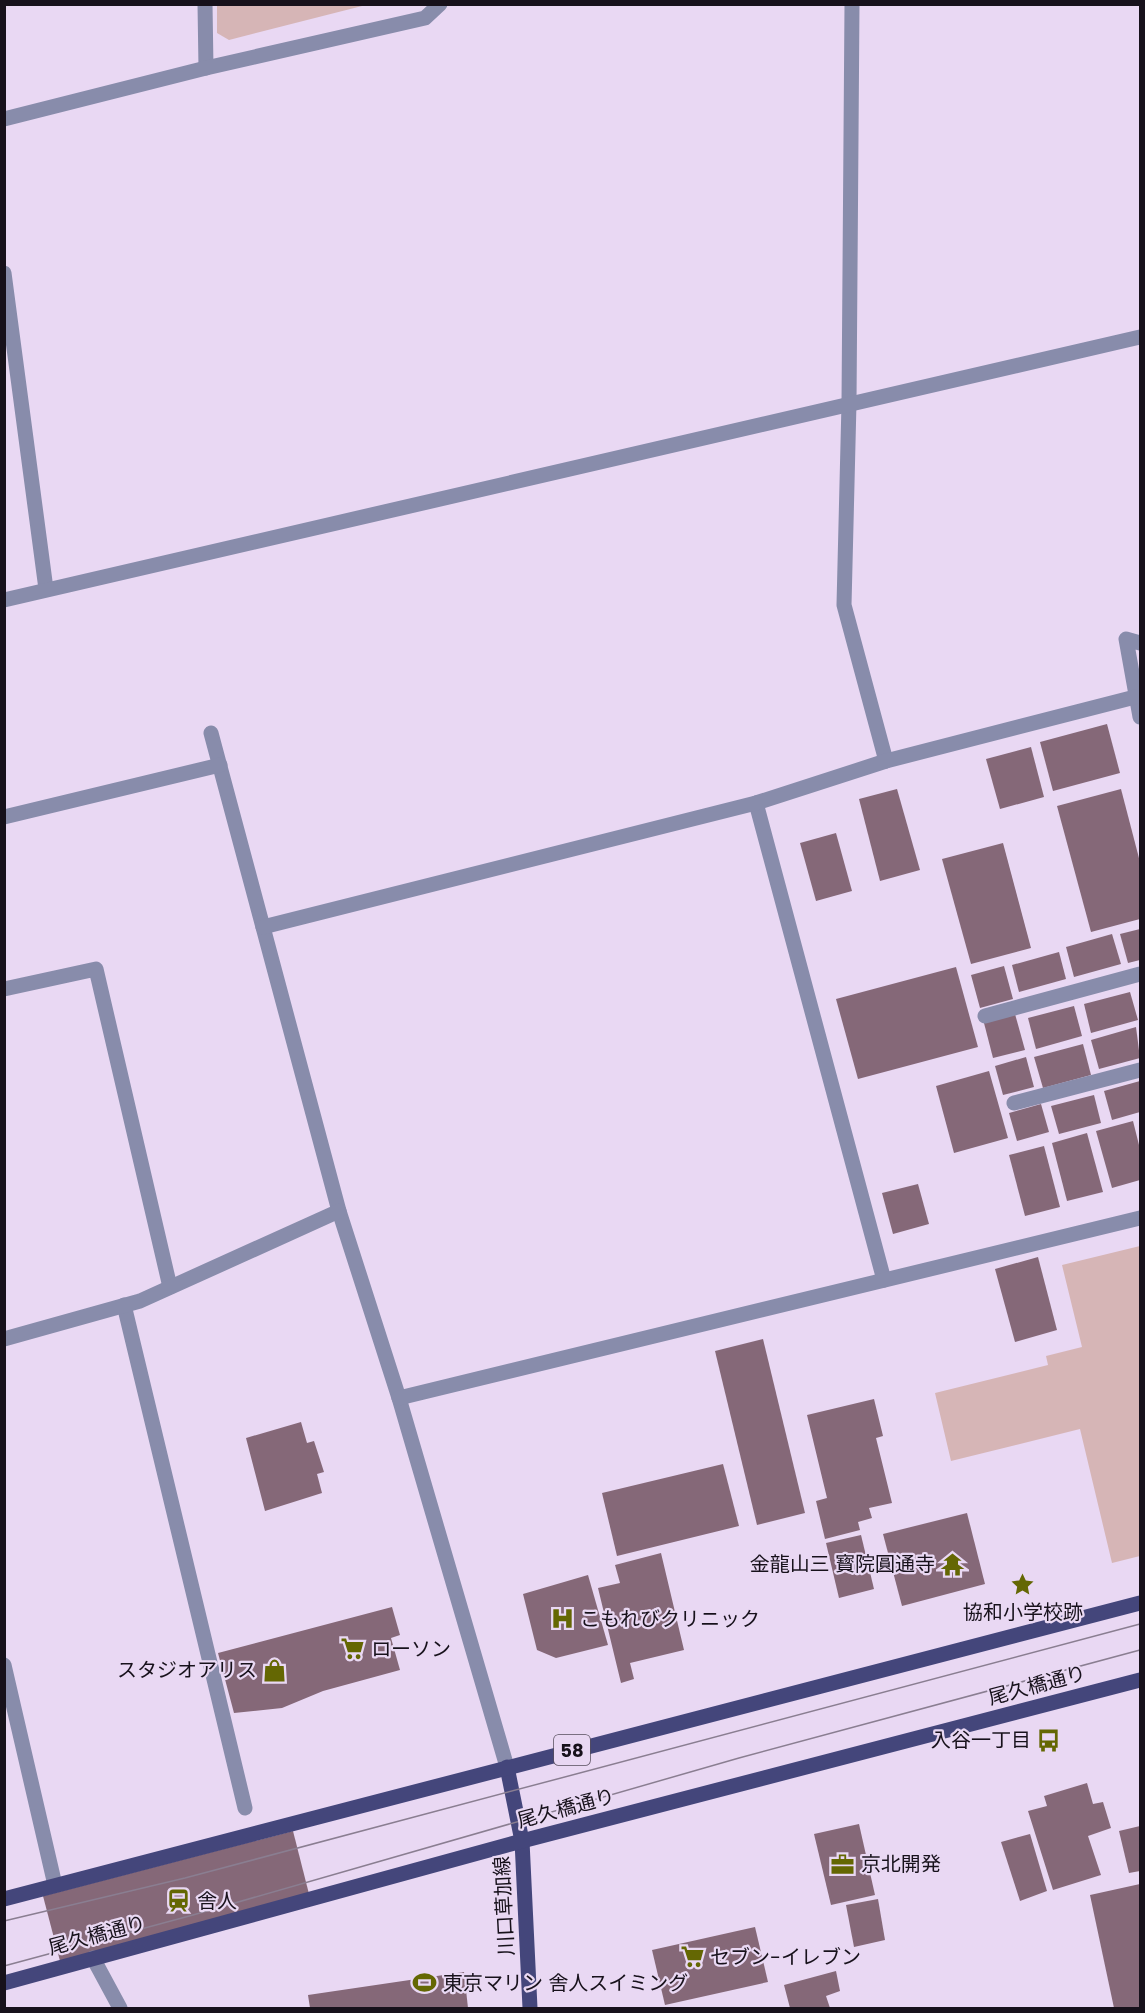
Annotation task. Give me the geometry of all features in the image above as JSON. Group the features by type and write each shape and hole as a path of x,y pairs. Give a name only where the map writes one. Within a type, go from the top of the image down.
{"main road":[{"name":"58","path":"4,1899 1140,1603"},
{"name":"尾久橋通り","path":"4,1983 522,1841 1140,1680"},
{"name":"川口草加線","path":"507,1767 522,1841 530,2008"}],"street":[{"path":"205,4 206,68"},
{"path":"4,119 206,68 425,18 441,4"},
{"path":"852,4 849,403 844,605 886,761"},
{"path":"4,273 46,589"},
{"path":"4,600 1140,337"},
{"path":"1140,643 1126,639 1140,717"},
{"path":"263,927 756,803 886,761 1135,697"},
{"path":"212,733 339,1211 399,1398 507,1767"},
{"path":"4,817 220,765"},
{"path":"756,803 885,1280"},
{"path":"4,989 96,969 170,1287"},
{"path":"985,1016 1140,974"},
{"path":"1014,1103 1140,1070"},
{"path":"4,1338 124,1305 170,1287 339,1211"},
{"path":"399,1398 1140,1218"},
{"path":"124,1305 245,1808"},
{"path":"4,1665 55,1885"},
{"path":"93,1958 120,2008"}],"shaded area":[{"path":"217,4 366,5 229,40 217,33"},
{"path":"1140,1246 1140,1556 1112,1563 1080,1429 951,1461 935,1393 1048,1365 1046,1356 1082,1347 1062,1265"}],"building":[{"path":"1107,724 1120,773 1053,791 1040,742"},
{"path":"1031,747 1044,797 1000,809 986,759"},
{"path":"897,789 920,870 880,881 859,799"},
{"path":"1121,789 1140,862 1140,919 1091,932 1057,806"},
{"path":"836,833 852,891 816,901 800,843"},
{"path":"1003,843 1031,948 971,964 942,859"},
{"path":"1140,929 1140,960 1128,963 1120,934"},
{"path":"1112,934 1121,964 1074,977 1066,947"},
{"path":"1059,952 1066,979 1019,992 1012,965"},
{"path":"1004,966 1013,999 980,1008 971,975"},
{"path":"956,967 978,1047 858,1079 836,999"},
{"path":"1130,992 1138,1020 1091,1033 1084,1004"},
{"path":"1074,1006 1082,1036 1036,1049 1028,1018"},
{"path":"1015,1014 1025,1050 993,1058 984,1023"},
{"path":"1136,1027 1140,1058 1099,1069 1091,1040"},
{"path":"1083,1044 1091,1075 1043,1088 1034,1057"},
{"path":"1026,1057 1034,1087 1003,1095 995,1066"},
{"path":"989,1071 1008,1138 954,1153 936,1086"},
{"path":"1140,1081 1140,1112 1112,1120 1104,1091"},
{"path":"1094,1095 1101,1123 1059,1134 1051,1106"},
{"path":"1041,1104 1049,1132 1017,1141 1009,1113"},
{"path":"1133,1121 1140,1149 1140,1180 1112,1188 1096,1131"},
{"path":"1087,1133 1103,1192 1067,1201 1052,1143"},
{"path":"1044,1146 1060,1207 1025,1216 1009,1155"},
{"path":"918,1184 929,1224 893,1234 882,1193"},
{"path":"1038,1257 1057,1330 1015,1342 995,1269"},
{"path":"763,1339 805,1513 757,1525 715,1351"},
{"path":"874,1399 883,1436 876,1438 892,1503 869,1508 872,1518 858,1522 860,1530 825,1539 816,1501 827,1498 807,1415"},
{"path":"301,1422 307,1443 314,1441 324,1472 317,1474 322,1493 265,1511 246,1438"},
{"path":"723,1464 739,1526 617,1556 602,1493"},
{"path":"967,1513 985,1584 902,1606 883,1534"},
{"path":"861,1535 874,1589 839,1598 826,1543"},
{"path":"661,1553 684,1650 630,1663 634,1679 621,1683 598,1588 620,1583 615,1565"},
{"path":"588,1575 608,1645 556,1658 537,1650 523,1594"},
{"path":"392,1607 400,1635 391,1638 400,1670 323,1691 282,1708 234,1713 218,1653"},
{"path":"1087,1783 1093,1804 1103,1802 1111,1828 1088,1836 1101,1875 1053,1890 1028,1811 1047,1806 1044,1796"},
{"path":"859,1824 875,1895 831,1905 814,1834"},
{"path":"1140,1826 1140,1871 1129,1873 1119,1831"},
{"path":"293,1831 309,1894 60,1961 43,1896"},
{"path":"1030,1834 1047,1891 1020,1901 1001,1842"},
{"path":"1140,1884 1140,2008 1114,2008 1090,1895"},
{"path":"878,1899 885,1940 854,1947 846,1905"},
{"path":"755,1927 768,1982 665,2005 652,1950"},
{"path":"836,1971 840,1991 826,1996 830,2008 790,2008 784,1985"},
{"name":"東京マリン 舎人スイミング","path":"464,1972 468,2008 310,2008 308,1995"}],"tram line":[{"path":"4,1921 185,1878 1140,1624"},
{"path":"4,1966 193,1915 739,1758 1140,1650"}],"place":[{"name":"金龍山三 寳院圓通寺","path":"953,1564"},
{"name":"協和小学校跡","path":"1023,1584"},
{"name":"こもれびクリニック","path":"562,1619"},
{"name":"ローソン","path":"353,1649"},
{"name":"スタジオアリス","path":"275,1670"},
{"name":"入谷一丁目","path":"1049,1740"},
{"name":"京北開発","path":"843,1864"},
{"name":"舎人","path":"179,1901"},
{"name":"セブン-イレブン","path":"692,1957"},
{"name":"東京マリン 舎人スイミング","path":"425,1983"}]}
